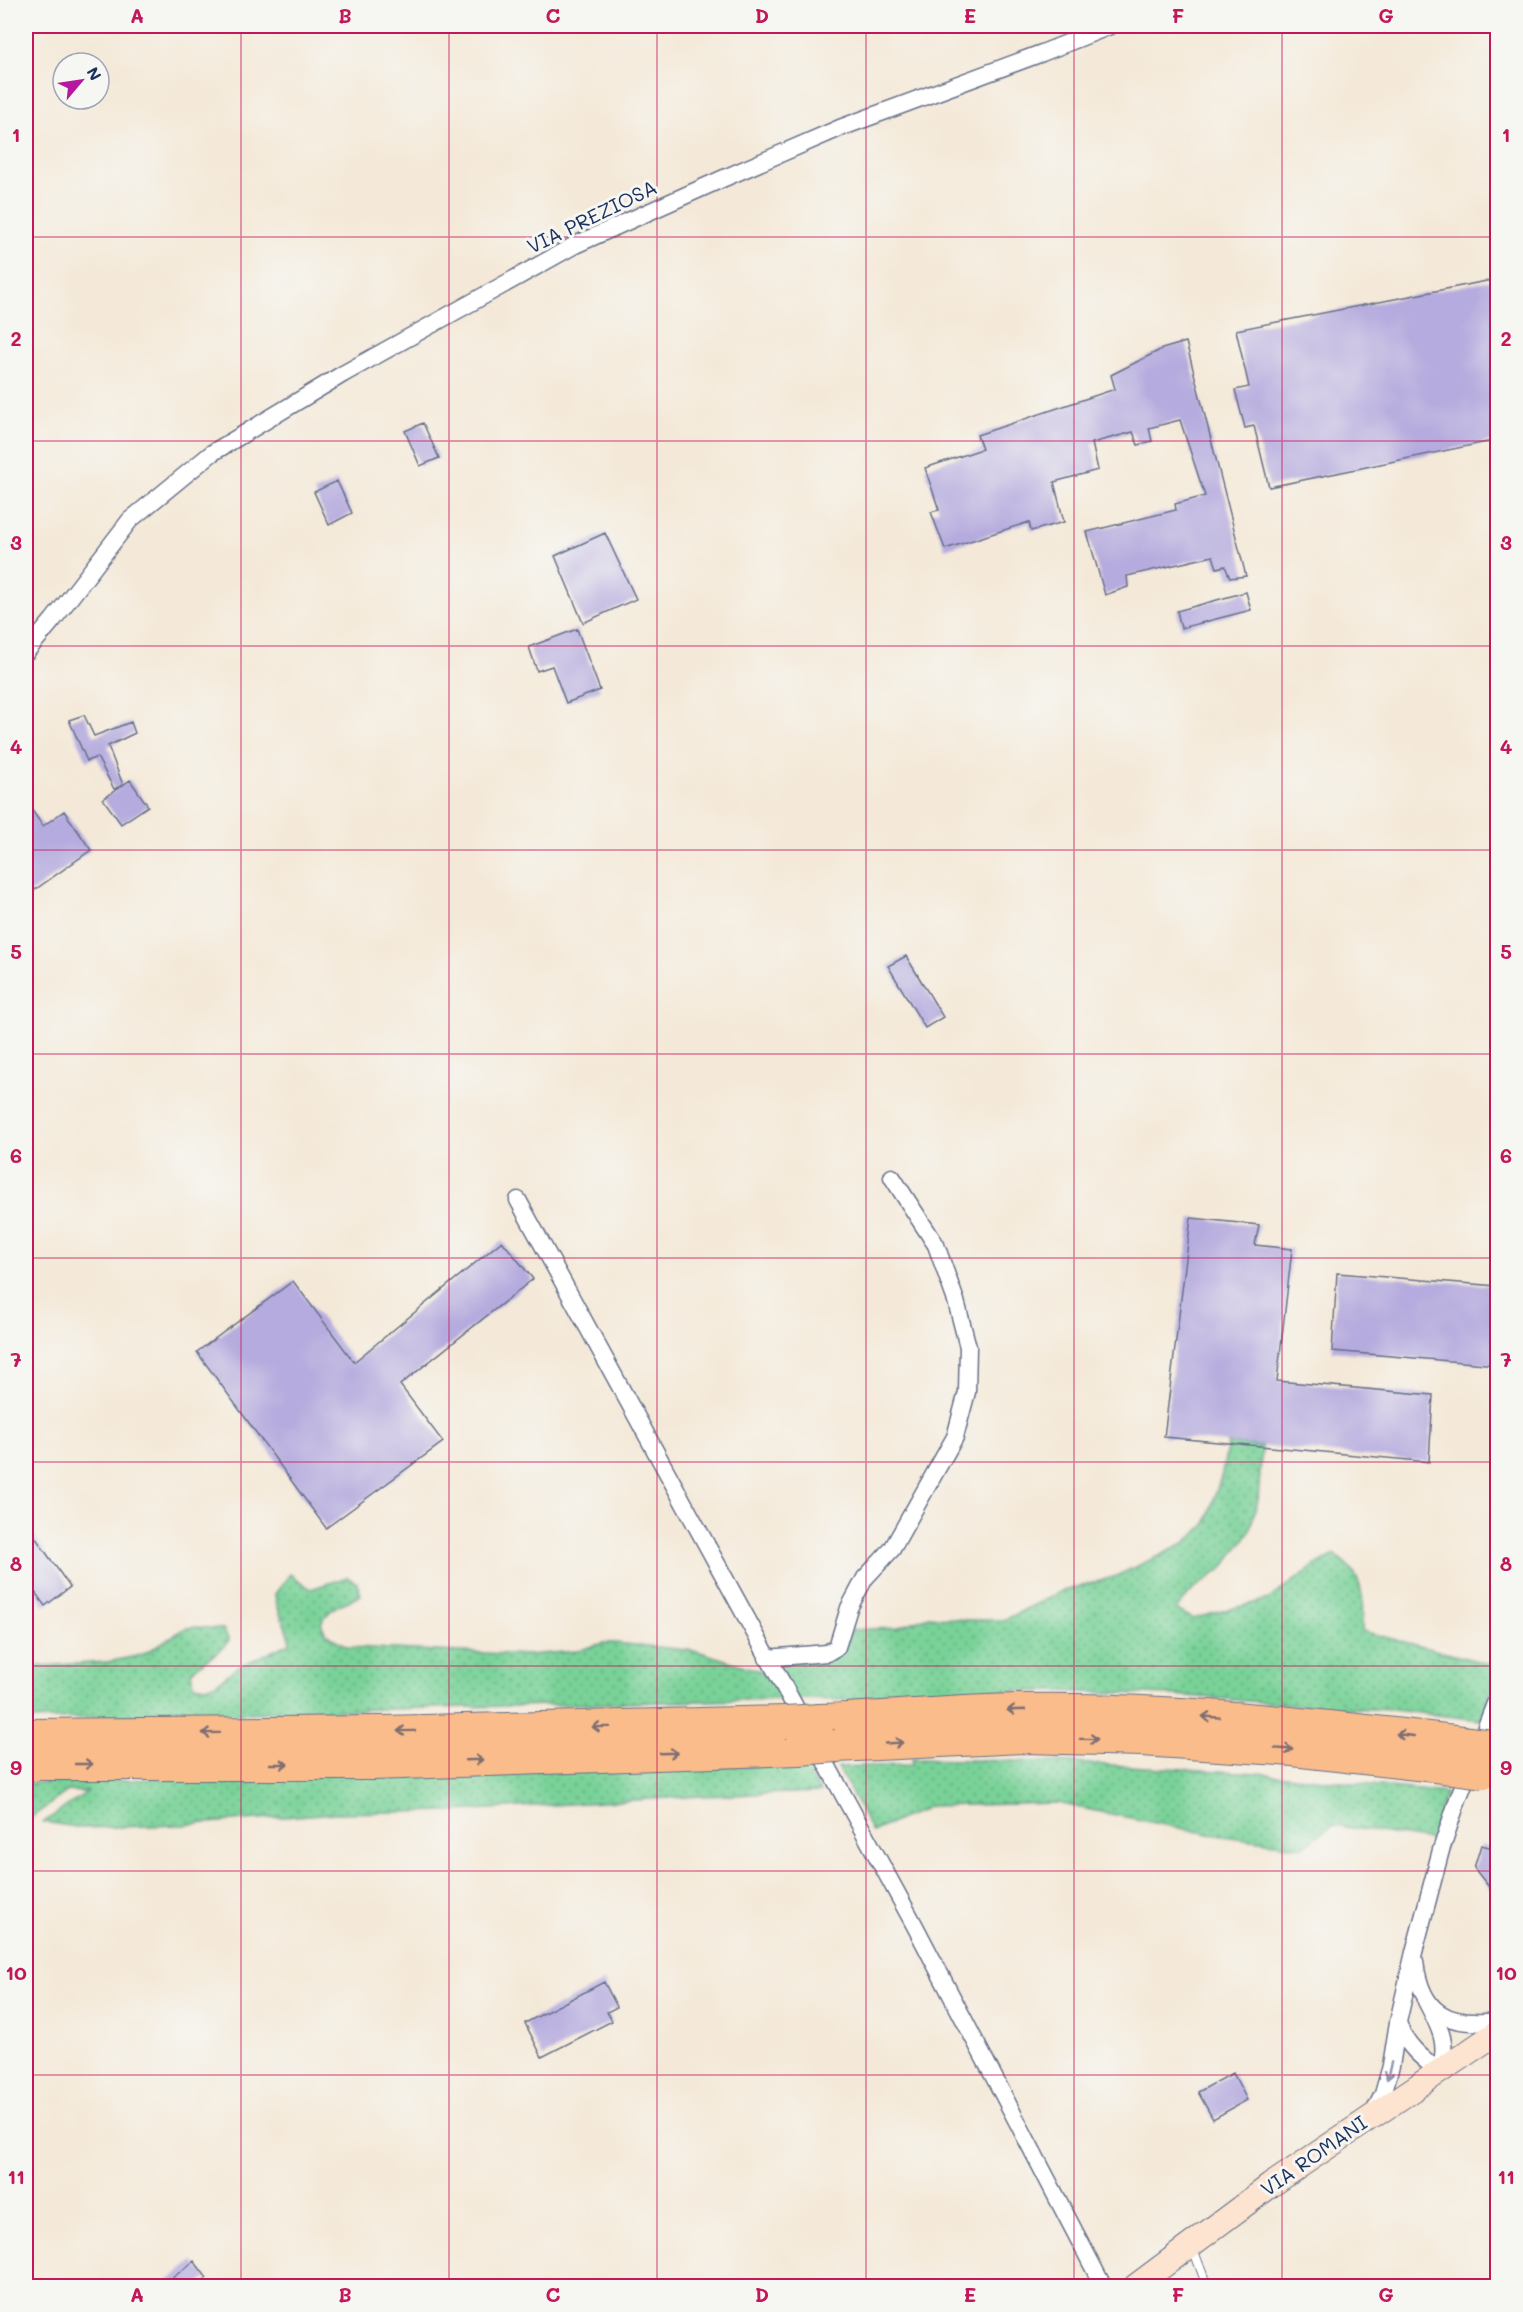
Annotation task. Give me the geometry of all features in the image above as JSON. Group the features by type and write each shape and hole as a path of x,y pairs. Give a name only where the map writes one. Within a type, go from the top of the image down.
{"highway":[{"path":"26,1764 373,1764 828,1733 1019,1710 1132,1712 1239,1719 1493,1760"},
{"path":"26,1735 393,1731 792,1736"}],"street":[{"name":"VIA PREZIOSA","path":"26,652 130,520 212,453 343,374 574,245 840,128 1110,26"},
{"path":"767,1658 827,1653 837,1647 849,1608 865,1578 892,1549 955,1437 967,1392 968,1347 956,1301 936,1245 892,1177"},
{"path":"518,1200 915,1926 1102,2286"},
{"path":"1372,2116 1383,2094 1391,2067 1398,2022 1414,1952 1441,1850 1497,1696"},
{"path":"1398,2022 1405,2037 1415,2050 1440,2072 1445,2052 1444,2043 1417,1974 1414,1952"},
{"path":"1426,2001 1439,2013 1452,2020 1497,2021"},
{"name":"VIA ROMANI","path":"1147,2280 1191,2243 1372,2116 1497,2032"}],"lane":[{"path":"1191,2243 1207,2286"}],"green space":[{"path":"1228,1443 1262,1447 1258,1500 1249,1533 1222,1569 1195,1588 1176,1609 1192,1619 1269,1599 1316,1565 1334,1555 1352,1571 1357,1579 1362,1597 1362,1631 1497,1666 1498,1674 1480,1720 1394,1710 1174,1695 1051,1691 902,1690 904,1701 796,1699 778,1663 847,1642 852,1630 896,1628 929,1616 967,1620 1004,1620 1062,1591 1114,1577 1182,1545 1205,1525 1222,1474"},
{"path":"290,1574 311,1589 347,1577 357,1583 361,1595 334,1608 321,1623 326,1634 348,1647 528,1655 577,1651 603,1643 615,1643 697,1651 767,1673 780,1699 26,1720 26,1667 107,1662 142,1655 186,1628 223,1629 229,1640 216,1654 191,1672 194,1685 206,1687 218,1682 238,1667 290,1643 277,1607 275,1594"},
{"path":"912,1759 1053,1762 1258,1773 1446,1793 1431,1840 1333,1825 1303,1847 1209,1834 1057,1803 930,1806 872,1832 838,1767 912,1765"},
{"path":"651,1764 806,1768 821,1792 701,1796 456,1811 334,1813 182,1825 82,1828 44,1822 87,1792 68,1791 26,1821 26,1783"}],"building":[{"path":"1497,279 1497,440 1269,487 1254,426 1245,428 1235,390 1249,387 1236,330"},
{"path":"1186,342 1246,576 1230,578 1225,566 1217,568 1213,556 1127,576 1128,587 1105,595 1087,532 1176,510 1175,504 1205,496 1180,420 1149,428 1152,441 1138,445 1133,432 1092,443 1098,470 1054,482 1064,522 1031,531 1029,522 945,549 931,512 939,510 925,468 982,449 977,435 1115,389 1111,375 1162,349"},
{"path":"423,423 439,458 420,466 405,431"},
{"path":"337,481 352,513 329,525 314,492"},
{"path":"605,533 636,599 583,623 555,556"},
{"path":"1246,592 1251,610 1181,628 1177,611"},
{"path":"577,629 600,690 566,703 552,666 537,671 529,647"},
{"path":"84,715 94,736 131,722 135,733 108,746 123,785 114,789 97,757 87,761 69,720"},
{"path":"130,780 148,806 121,824 103,799"},
{"path":"26,802 43,826 64,811 91,850 26,896"},
{"path":"906,956 943,1017 925,1028 888,966"},
{"path":"1191,1218 1259,1225 1255,1245 1292,1249 1277,1381 1433,1395 1429,1462 1164,1437"},
{"path":"502,1241 533,1279 400,1385 443,1442 326,1528 197,1352 293,1281 354,1362"},
{"path":"1337,1273 1497,1286 1497,1365 1332,1351"},
{"path":"26,1524 70,1587 45,1606 26,1580"},
{"path":"1481,1845 1497,1849 1497,1897 1474,1868"},
{"path":"604,1982 617,2007 607,2012 612,2021 542,2057 525,2023"},
{"path":"1233,2073 1247,2100 1213,2119 1198,2092"},
{"path":"194,2261 207,2278 196,2286 162,2286"}]}
